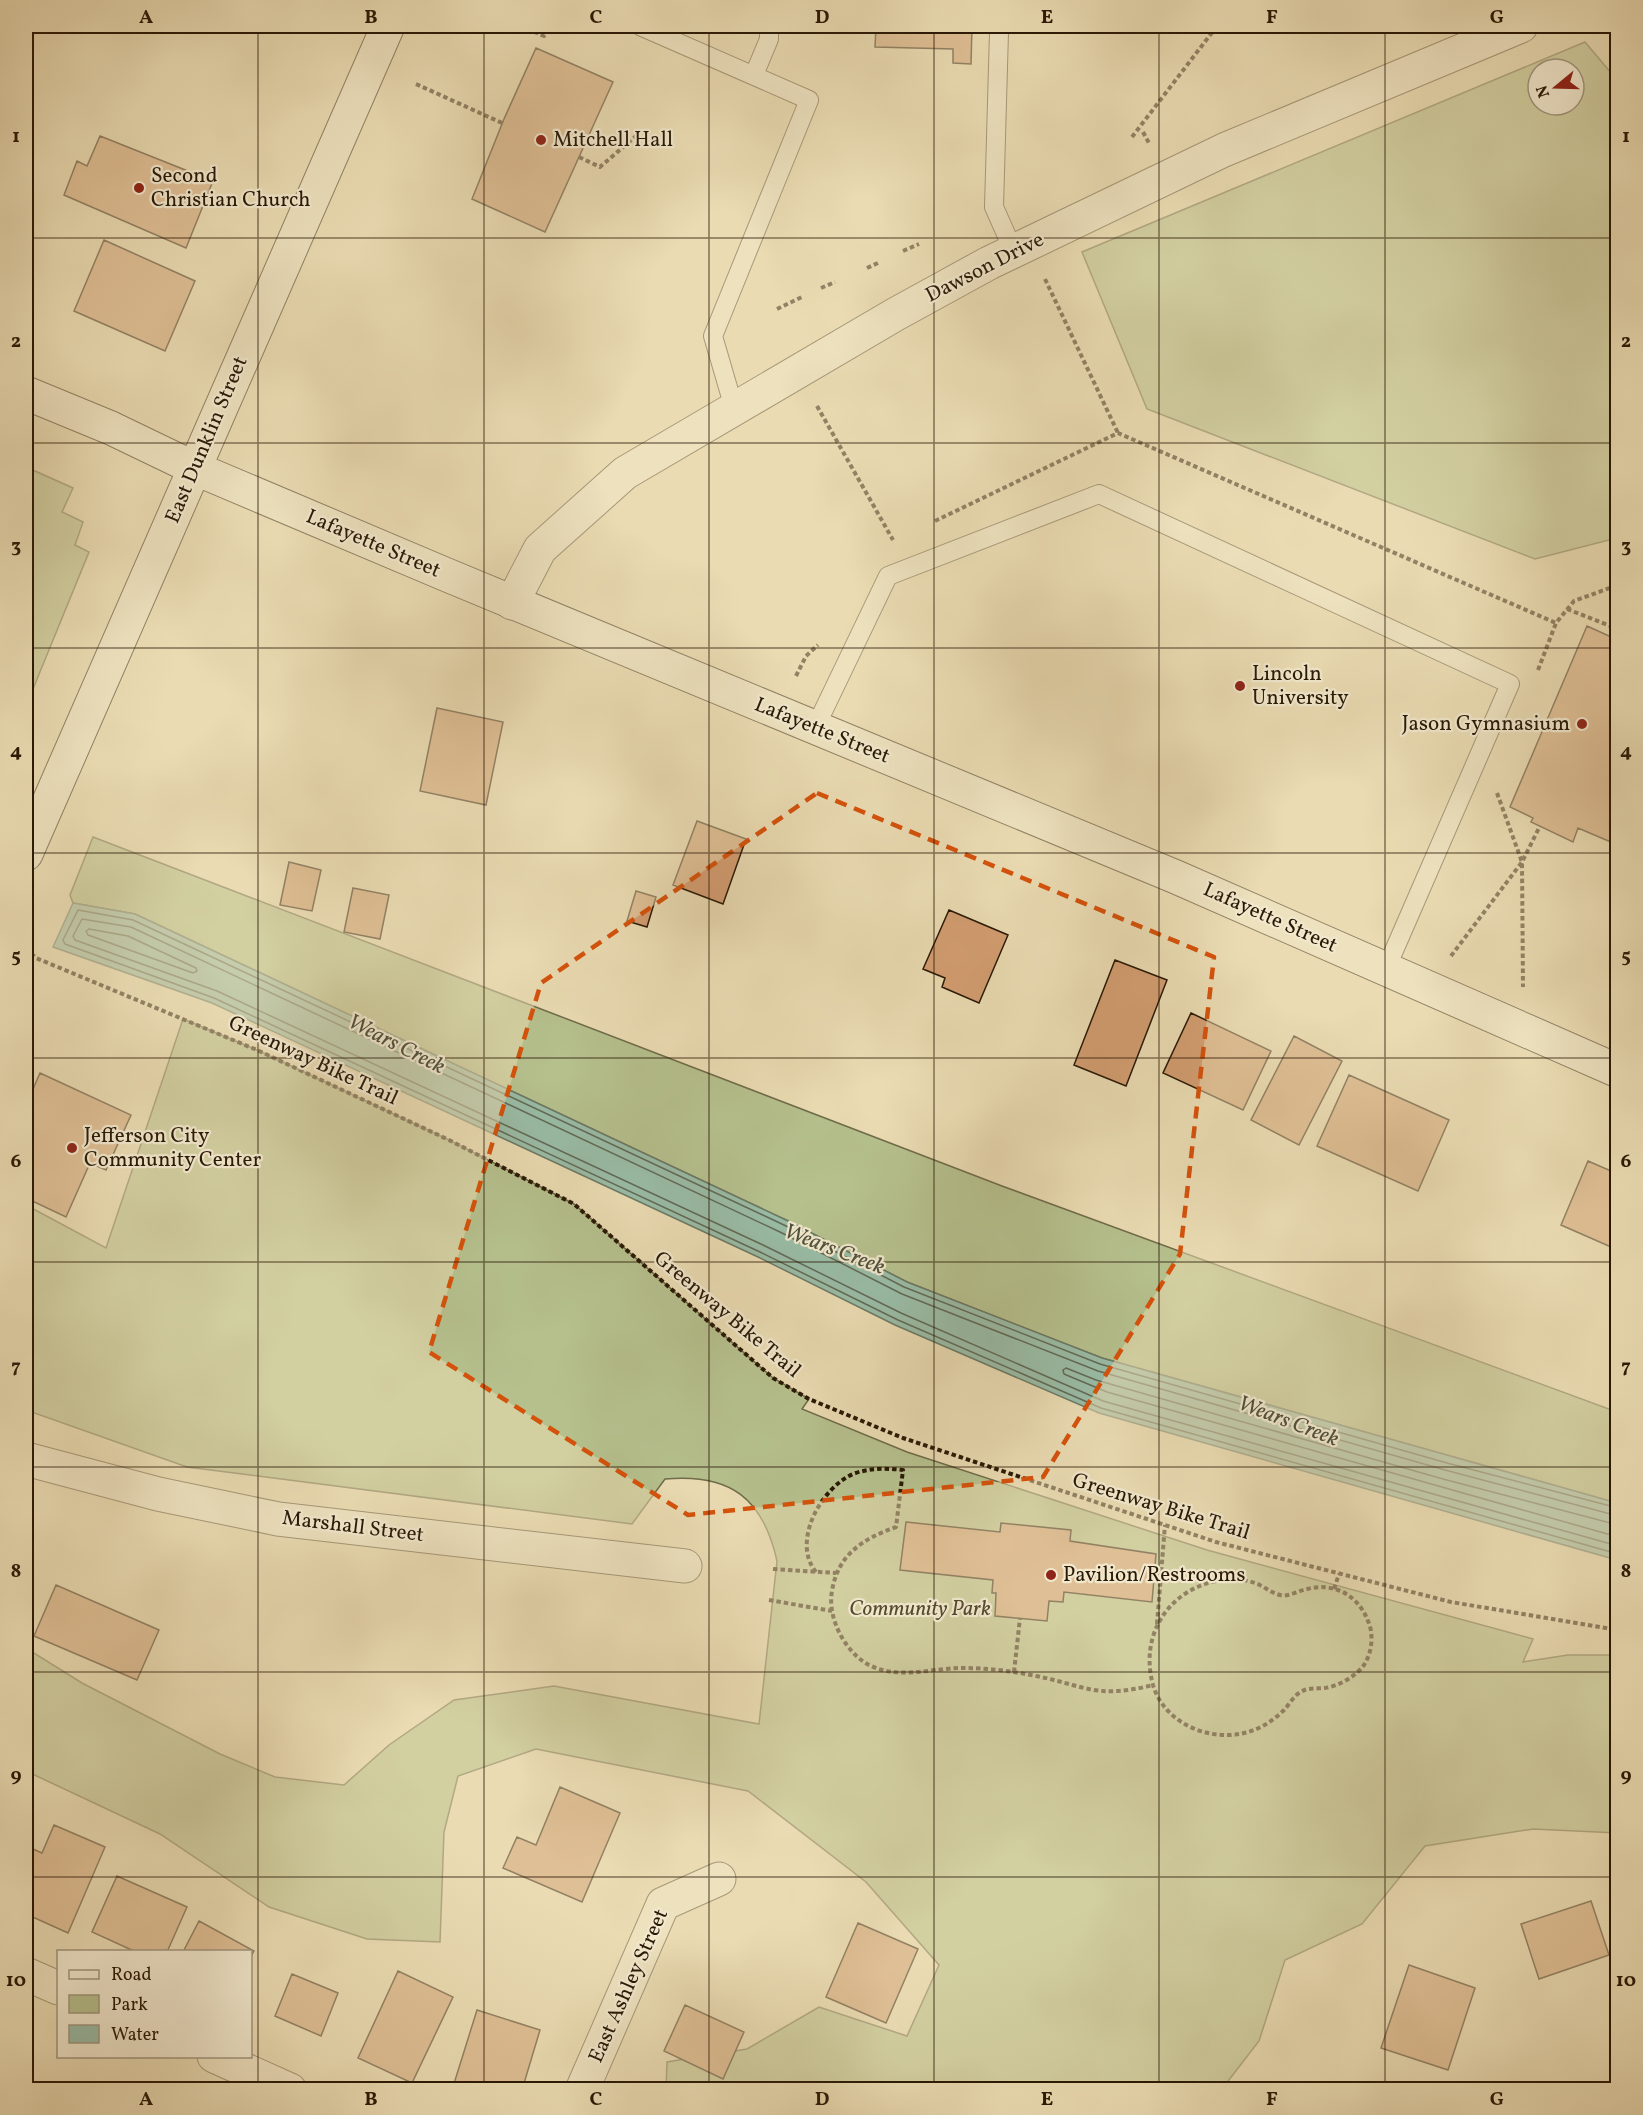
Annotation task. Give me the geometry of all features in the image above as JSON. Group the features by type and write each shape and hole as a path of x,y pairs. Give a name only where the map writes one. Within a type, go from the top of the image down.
{"main road":[{"name":"East Dunklin Street","path":"26,850 388,26"},
{"name":"Dawson Drive","path":"512,603 540,549 625,473 896,314 990,263 1224,150 1521,26"},
{"name":"Lafayette Street","path":"26,393 111,428 194,468 512,603 1176,877 1617,1071"},
{"name":"Marshall Street","path":"26,1460 158,1494 278,1519 685,1566"},
{"name":"East Ashley Street","path":"582,2090 663,1904 719,1879"},
{"path":"26,1974 57,1988"},
{"path":"218,2058 290,2090"}],"lane":[{"path":"640,26 809,100 713,336 734,408"},
{"path":"754,75 769,39 768,26"},
{"path":"1001,26 994,207 1014,252"},
{"path":"814,728 888,576 1099,494 1510,684 1386,969"}],"path":[{"path":"520,26 544,36 548,26"},
{"path":"1132,137 1217,26"},
{"path":"416,84 502,123"},
{"path":"579,157 600,167 636,136"},
{"path":"903,251 919,244"},
{"path":"867,268 878,263"},
{"path":"1043,275 1118,433"},
{"path":"821,288 835,282"},
{"path":"777,309 802,297"},
{"path":"1568,609 1617,629"},
{"path":"1451,957 1522,862 1539,826"},
{"path":"1522,862 1523,987"},
{"name":"Greenway Bike Trail","path":"26,948 36,958 257,1050 449,1140 574,1204 773,1378 809,1400 903,1438 1216,1542 1450,1602 1617,1630"},
{"path":"816,1572 809,1558 807,1542 816,1511 825,1497 852,1475 885,1468 903,1470 896,1527 864,1541 851,1551 836,1573 831,1595 832,1611 839,1632 851,1650 867,1664 885,1671 905,1673 963,1668 1014,1672 1105,1691 1137,1689 1153,1685"},
{"path":"1156,1624 1181,1595 1212,1580 1246,1581 1281,1595 1321,1586 1350,1595 1362,1607 1370,1623 1372,1640 1364,1664 1356,1673 1336,1685 1314,1688 1298,1694 1284,1710 1262,1727 1232,1735 1209,1734 1179,1721 1158,1697 1153,1685 1151,1669 1151,1651 1166,1526"},
{"path":"773,1569 836,1573"},
{"path":"1334,1589 1339,1574"},
{"path":"769,1600 832,1611"},
{"path":"1014,1672 1020,1618"}],"highlighted area":[{"path":"817,793 1214,957 1180,1254 1043,1477 688,1515 429,1352 541,983"}],"green space":[{"path":"1585,42 1617,80 1617,538 1535,559 1147,409 1082,252 1526,67 1526,117 1586,117 1586,57 1549,57"},
{"path":"26,467 73,488 62,512 83,522 75,545 89,552 26,706"},
{"path":"93,837 1002,1186 1617,1412 1617,1503 1102,1358 907,1282 786,1220 135,914 73,903 70,895"},
{"name":"Community Park","path":"183,1019 257,1050 449,1140 574,1204 773,1378 809,1399 802,1409 907,1452 1207,1550 1533,1639 1523,1662 1568,1655 1617,1655 1617,1833 1533,1829 1425,1846 1362,1924 1285,1960 1259,2041 1222,2089 666,2089 667,2062 747,2049 819,2007 907,2036 939,1965 866,1882 748,1791 536,1749 458,1776 444,1832 440,1942 367,1939 269,1907 160,1834 26,1771 26,1648 82,1683 220,1754 275,1777 344,1785 389,1745 454,1700 554,1686 759,1724 777,1561 771,1539 753,1506 740,1494 725,1486 708,1480 665,1479 632,1524 187,1467 26,1410 26,1205 106,1248"}],"water":[{"name":"Wears Creek","path":"73,903 135,914 786,1220 907,1282 1102,1358 1617,1503 1617,1560 1099,1413 895,1325 758,1257 212,1003 53,947"}],"building":[{"path":"876,26 972,26 971,64 953,63 953,49 875,47"},
{"name":"Mitchell Hall","path":"536,48 613,82 545,232 472,199"},
{"name":"Second Christian Church","path":"100,136 213,181 186,248 64,195 77,161 87,166"},
{"path":"104,240 195,281 165,351 74,311"},
{"name":"Jason Gymnasium","path":"1587,626 1618,640 1618,845 1578,828 1573,842 1531,822 1533,818 1510,807"},
{"path":"437,708 503,722 486,805 420,791"},
{"path":"697,821 746,839 723,904 673,885"},
{"path":"289,862 321,870 312,911 280,905"},
{"path":"353,888 389,895 380,939 344,932"},
{"path":"636,891 656,897 647,927 627,921"},
{"path":"949,910 1008,935 979,1003 942,987 945,978 923,969"},
{"path":"1115,960 1167,980 1126,1086 1074,1065"},
{"path":"1191,1013 1271,1051 1243,1110 1163,1073"},
{"path":"1294,1036 1342,1061 1299,1145 1251,1120"},
{"name":"Jefferson City Community Center","path":"40,1073 131,1115 106,1170 90,1163 66,1217 26,1198 26,1155 32,1141 26,1138 26,1105"},
{"path":"1349,1075 1449,1120 1418,1191 1317,1146"},
{"path":"1588,1161 1618,1174 1618,1232 1611,1247 1561,1225"},
{"name":"Pavilion/Restrooms","path":"906,1522 1000,1532 1001,1523 1071,1530 1070,1541 1156,1554 1152,1602 1064,1592 1063,1602 1049,1601 1047,1621 995,1616 996,1593 992,1593 993,1580 900,1570"},
{"path":"56,1585 159,1630 137,1680 34,1636"},
{"path":"560,1787 620,1813 582,1902 503,1868 517,1837 536,1845"},
{"path":"54,1825 105,1847 68,1933 26,1914 26,1846 42,1853"},
{"path":"117,1876 187,1907 168,1950 132,1950 92,1932"},
{"path":"1591,1901 1609,1955 1539,1979 1521,1924"},
{"path":"199,1921 254,1951 252,1954 252,1950 184,1950"},
{"path":"858,1923 918,1949 886,2023 826,1997"},
{"path":"1409,1965 1475,1988 1448,2070 1381,2048"},
{"path":"398,1971 453,1997 412,2083 358,2058"},
{"path":"292,1974 338,1993 321,2036 275,2016"},
{"path":"685,2005 744,2032 723,2079 664,2051"},
{"path":"477,2010 540,2030 522,2090 452,2090"}],"place":[{"name":"Mitchell Hall","path":"541,140"},
{"name":"Second Christian Church","path":"139,188"},
{"name":"Lincoln University","path":"1240,686"},
{"name":"Jason Gymnasium","path":"1582,724"},
{"name":"Jefferson City Community Center","path":"72,1148"},
{"name":"Pavilion/Restrooms","path":"1051,1575"}]}
